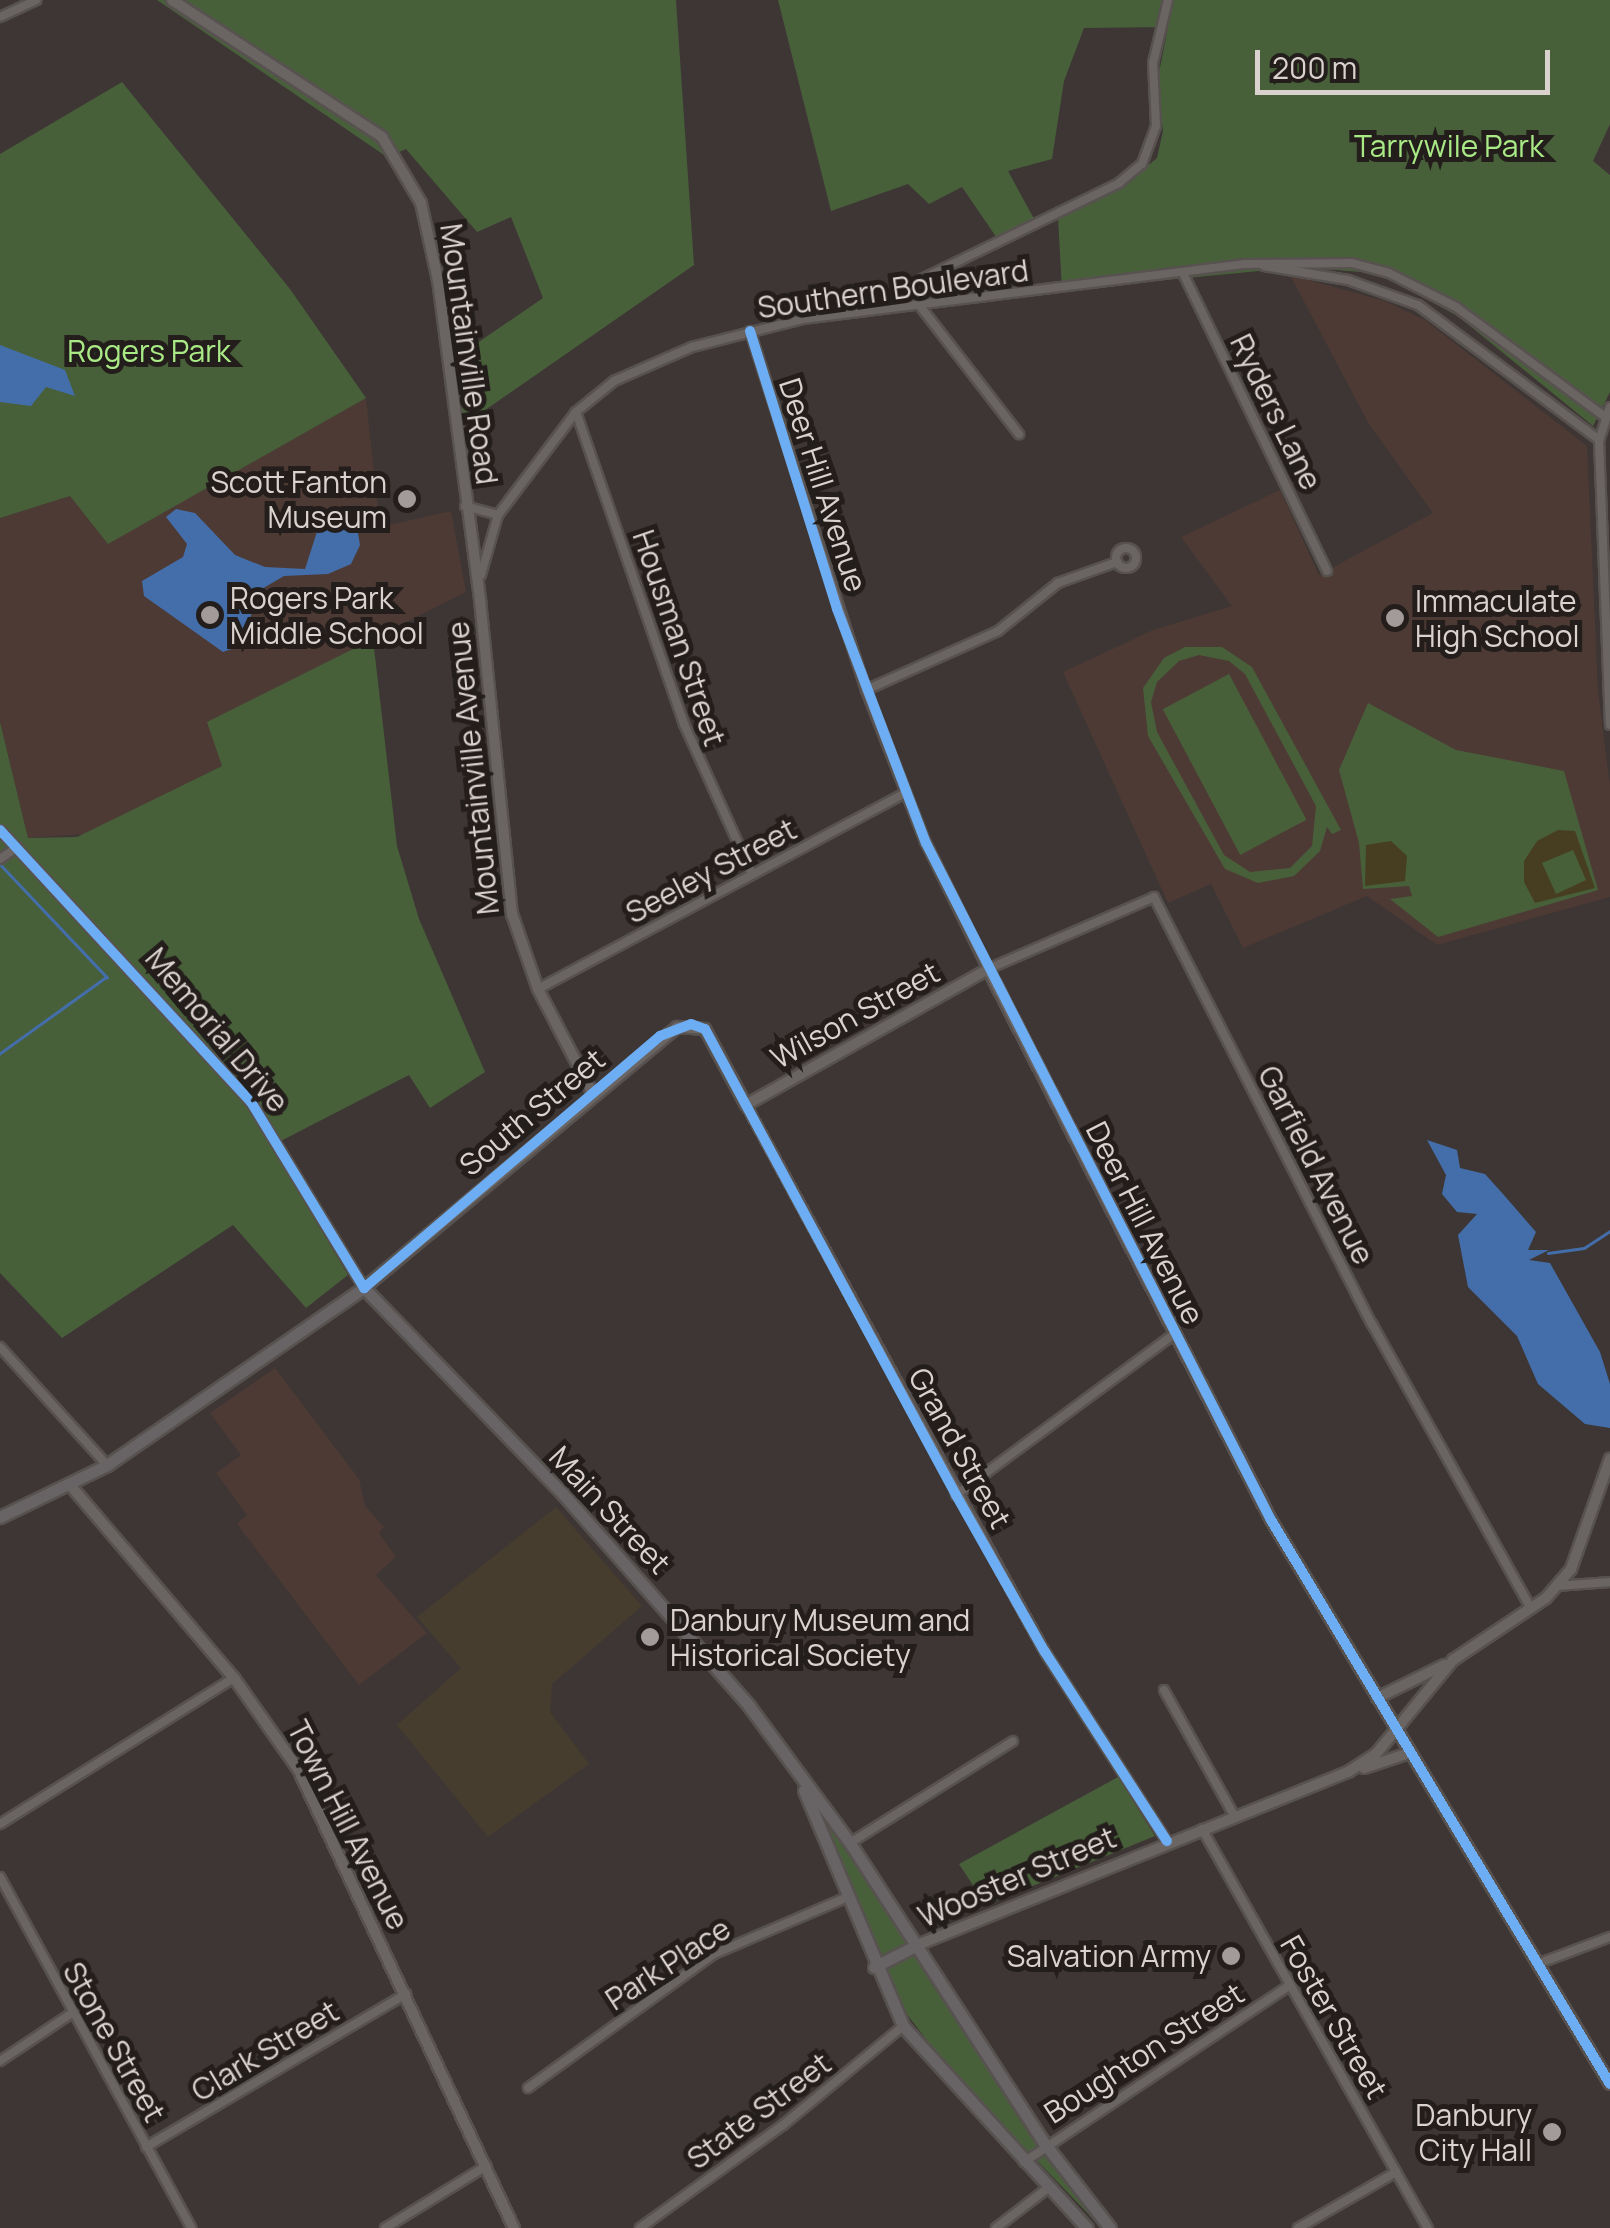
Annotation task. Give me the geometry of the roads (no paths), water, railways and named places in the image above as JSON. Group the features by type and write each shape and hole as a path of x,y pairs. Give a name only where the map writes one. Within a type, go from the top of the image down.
{"main road":[{"name":"South Street","path":"0,1516 71,1486 106,1465 364,1288"},
{"name":"Main Street","path":"364,1288 661,1602 748,1706 850,1843 1044,2144 1110,2228"},
{"name":"Main Street","path":"801,1781 844,1898 903,2026 1087,2228"},
{"name":"Wooster Street","path":"874,1967 915,1946"}],"street":[{"path":"0,17 36,0"},
{"name":"Mountainville Road","path":"172,0 213,33 350,113 404,164 421,202 438,280 480,600"},
{"path":"803,320 900,290 1120,184 1151,148 1154,63 1168,0"},
{"name":"Southern Boulevard","path":"480,600 484,547 498,515 576,412 651,361 750,331 803,320 1244,264 1313,258 1389,273 1456,307 1607,411 1599,440 1418,305 1321,274 1244,264"},
{"name":"Ryders Lane","path":"1183,273 1327,570"},
{"path":"920,306 1019,434"},
{"name":"Deer Hill Avenue","path":"750,331 866,690 906,792 988,968 1272,1520 1610,2084"},
{"name":"Housman Street","path":"576,412 684,724 752,874"},
{"path":"1599,440 1610,725"},
{"path":"465,506 498,515"},
{"path":"866,690 998,632 1058,583 1117,562"},
{"name":"Mountainville Avenue","path":"480,600 507,884 538,988 593,1094"},
{"name":"Seeley Street","path":"538,988 906,792"},
{"name":"Memorial Drive","path":"0,830 234,1082 287,1153 364,1288"},
{"path":"0,859 17,847"},
{"name":"Garfield Avenue","path":"988,968 1154,897 1372,1324 1531,1608"},
{"name":"Wilson Street","path":"746,1105 988,968"},
{"name":"South Street","path":"364,1288 677,1027 705,1029 728,1068"},
{"name":"Grand Street","path":"728,1068 956,1495 1045,1652 1167,1841"},
{"path":"956,1495 1174,1334"},
{"path":"0,1347 106,1465"},
{"path":"1378,1698 1454,1660 1557,1586 1582,1550 1610,1459"},
{"name":"Town Hill Avenue","path":"71,1486 234,1678 298,1769 514,2228"},
{"path":"1557,1586 1610,1582"},
{"name":"Wooster Street","path":"1348,1772 1396,1728 1454,1660"},
{"path":"0,1824 234,1678"},
{"path":"1164,1690 1235,1817"},
{"path":"850,1843 1013,1742"},
{"name":"Wooster Street","path":"915,1946 1167,1841 1409,1753"},
{"name":"Foster Street","path":"1202,1828 1428,2228"},
{"name":"Stone Street","path":"0,1877 191,2228"},
{"name":"Park Place","path":"528,2088 714,1954 844,1898"},
{"path":"1537,1964 1610,1937"},
{"name":"Boughton Street","path":"1024,2162 1044,2144 1290,1985"},
{"name":"Clark Street","path":"146,2147 406,1994"},
{"path":"0,2061 72,2013"},
{"name":"State Street","path":"640,2228 783,2125 903,2026"},
{"path":"385,2228 486,2166"},
{"path":"1298,2228 1396,2172"},
{"path":"996,2228 1048,2188"}],"water":[{"path":"0,345 65,370 75,396 46,387 31,406 0,402"},
{"path":"176,509 195,513 235,555 265,567 305,569 323,513 340,512 357,527 360,545 351,564 328,574 284,576 260,590 240,646 223,652 144,596 142,581 183,557 187,544 166,517"},
{"path":"1427,1140 1457,1150 1460,1168 1485,1174 1536,1232 1528,1250 1549,1250 1529,1260 1550,1263 1600,1352 1610,1384 1610,1428 1585,1424 1538,1384 1517,1336 1468,1287 1458,1235 1477,1214 1457,1212 1442,1194 1446,1175"}],"waterway":[{"path":"0,864 107,977 0,1054"},
{"path":"1548,1253 1584,1248 1610,1231"}],"place":[{"name":"Scott Fanton Museum","path":"407,499"},
{"name":"Rogers Park Middle School","path":"210,615"},
{"name":"Immaculate High School","path":"1395,618"},
{"name":"Danbury Museum and Historical Society","path":"650,1637"},
{"name":"Salvation Army","path":"1231,1956"},
{"name":"Danbury City Hall","path":"1552,2132"}],"park label":[{"name":"Tarrywile Park","path":"1449,146"},
{"name":"Rogers Park","path":"149,351"}]}
